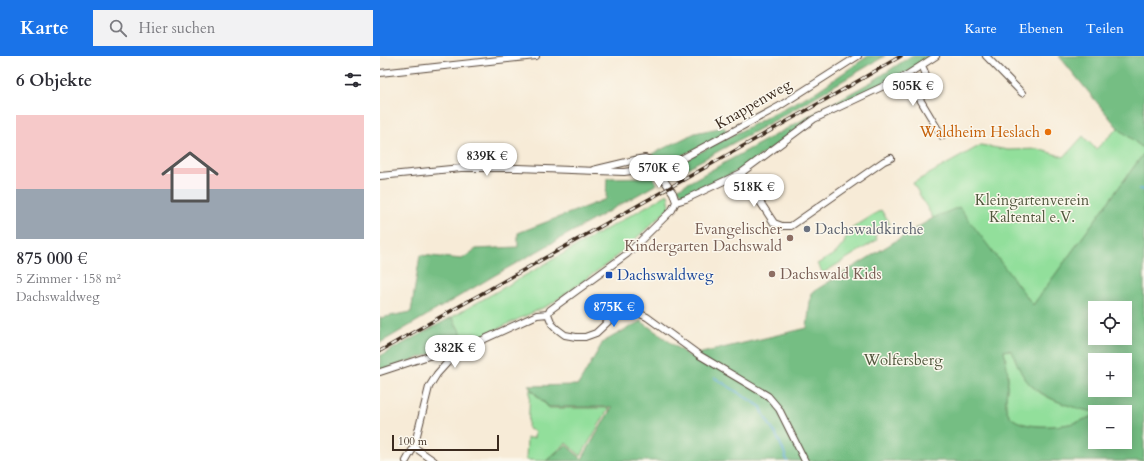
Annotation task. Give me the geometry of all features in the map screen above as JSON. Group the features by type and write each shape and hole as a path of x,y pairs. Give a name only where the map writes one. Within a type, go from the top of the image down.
{"street":[{"path":"380,73 536,56"},
{"name":"Knappenweg","path":"659,171 778,107 858,56"},
{"path":"548,314 550,310 627,254 672,210 676,202 741,173 814,119 888,85 922,66 936,56"},
{"path":"986,56 1022,93"},
{"path":"922,66 927,79 919,91 918,96 942,136"},
{"path":"593,170 645,158 650,160 659,171 673,193 676,202"},
{"path":"741,173 774,223 782,226 791,226 884,161 892,158"},
{"path":"380,176 461,168 593,170 624,172 645,169 654,164"},
{"path":"548,314 552,324 565,334 576,338 585,337 596,333 613,318 624,313 630,312 642,314 699,355 768,396 780,409 805,461"},
{"path":"406,461 414,447 429,387 438,374 456,354 465,348 537,315 548,314"},
{"path":"380,372 441,352 450,351 456,354"},
{"path":"414,447 434,461"}],"green space":[{"path":"868,56 885,56 779,118 671,177 669,174 670,168 817,91"},
{"path":"911,56 932,56 909,72 814,118 740,170 684,195 677,189 873,81"},
{"path":"1059,56 1144,56 1144,149 1118,128"},
{"path":"724,127 728,133 660,166 652,154 695,133"},
{"name":"Kleingartenverein Kaltental e.V.","path":"1118,128 1144,149 1144,153 1033,305 959,208 933,218 913,183 981,145 1008,150 1038,149 1064,157 1083,136 1096,149"},
{"name":"Wolfersberg","path":"1144,153 1144,461 546,461 566,445 582,459 612,407 549,407 528,386 578,385 603,342 641,321 689,356 807,328 811,293 933,218 959,207 1033,305","holes":["1004,351 1012,351 1020,371 1027,381 1041,393 1059,402 1088,411 1088,405 1132,405 1132,449 1088,449 1088,418 1070,424 1051,426 1030,425 1020,423 1013,419 1008,413 1006,405 1008,376"]},
{"path":"653,177 657,184 497,274 380,343 380,318 411,312 420,255 462,259 476,249 518,247 518,233 606,199 607,178"},
{"path":"668,194 670,206 666,211 611,261 551,304 466,342 452,317"},
{"path":"881,210 890,224 875,234 877,240 823,273 817,264 836,253 844,243 848,231"},
{"path":"452,317 466,342 380,371 380,356"},
{"path":"1012,350 1022,374 1033,388 1059,402 1088,410 1088,418 1070,424 1051,426 1030,425 1020,423 1013,419 1008,413 1006,405 1008,372 1004,351"},
{"path":"530,389 549,408 609,408 581,456 566,443 546,461 526,460 527,438 534,438 535,431 528,429"}],"waterway":[{"path":"1139,189 1144,190"},
{"path":"715,378 761,407 780,443 787,461"}],"railway":[{"path":"380,351 901,56"}],"place":[{"name":"Waldheim Heslach","path":"1048,132"},
{"name":"Dachswaldkirche","path":"807,229"},
{"name":"Evangelischer Kindergarten Dachswald","path":"790,238"},
{"name":"Dachswald Kids","path":"772,274"},
{"name":"Dachswaldweg","path":"609,275"}]}
